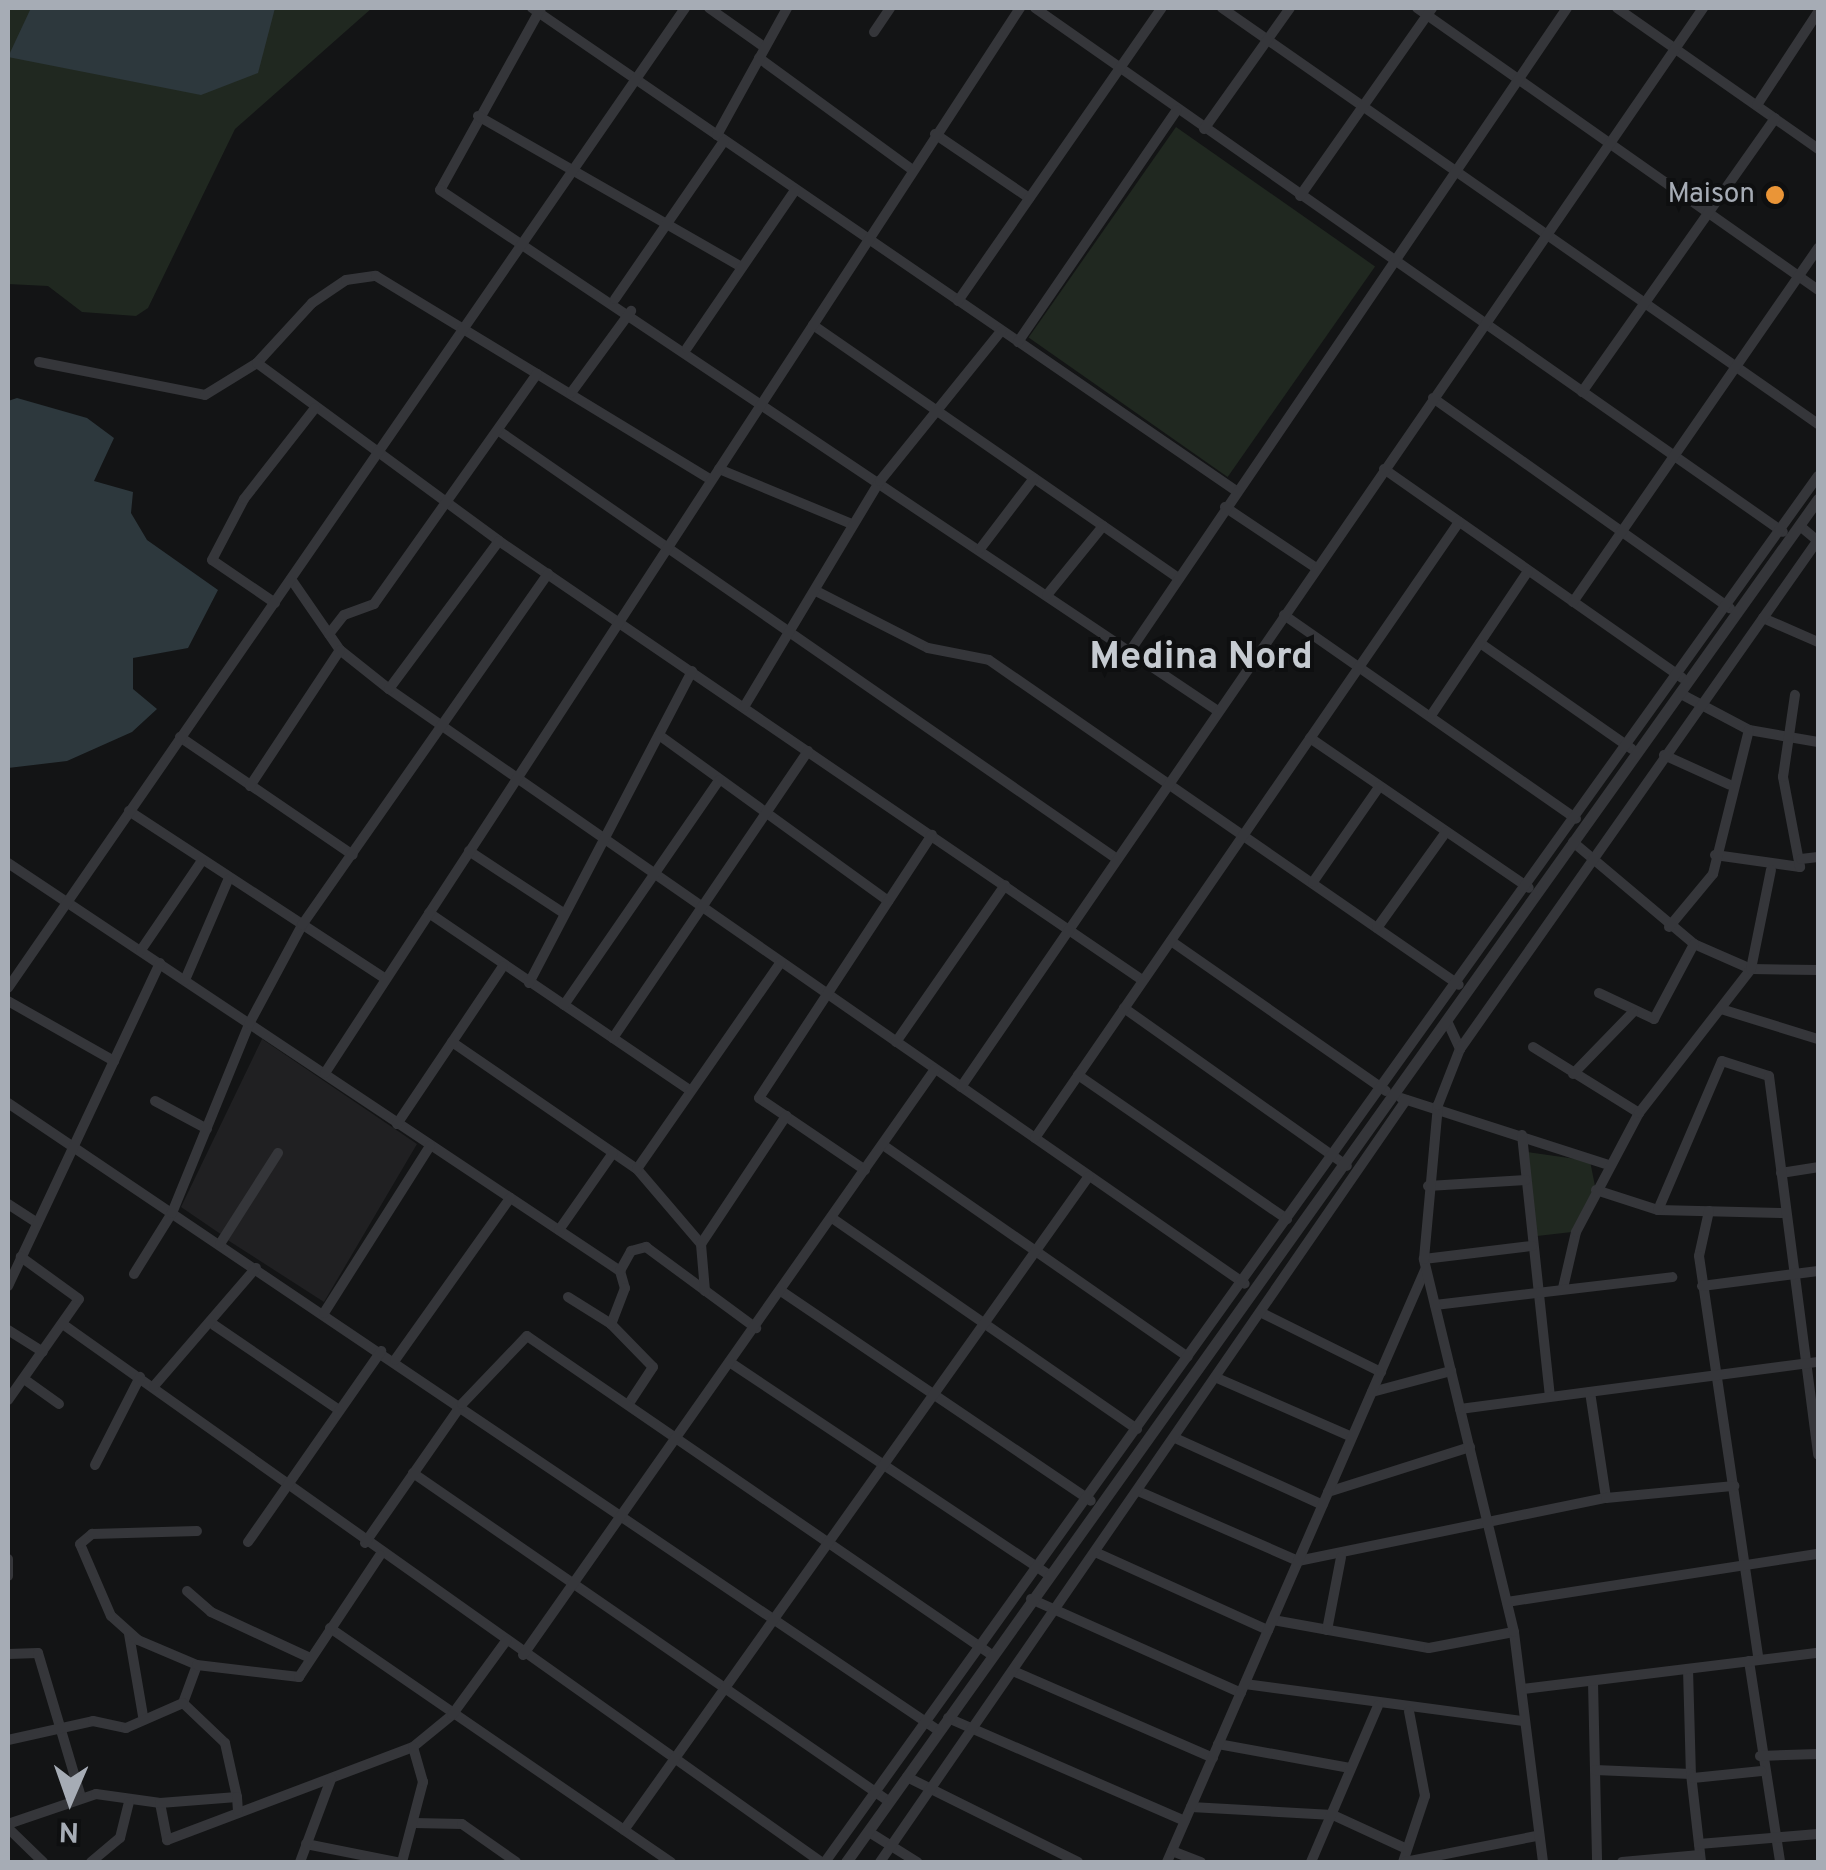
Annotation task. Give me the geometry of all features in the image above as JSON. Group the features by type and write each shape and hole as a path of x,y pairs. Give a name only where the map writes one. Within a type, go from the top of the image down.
{"street":[{"path":"8,988 686,8"},
{"path":"709,8 910,168"},
{"path":"614,299 667,224 720,138 787,8"},
{"path":"874,32 890,8"},
{"path":"325,1073 868,240 910,168 1020,8"},
{"path":"1035,8 1792,537"},
{"path":"958,301 1162,8"},
{"path":"1222,8 1818,424"},
{"path":"1204,129 1290,8"},
{"path":"1130,651 1235,490 1567,8"},
{"path":"1618,8 1818,148"},
{"path":"961,1087 1703,8"},
{"path":"1218,711 632,311 440,190 537,9 794,190 1235,490"},
{"path":"1300,196 1425,10 1818,290"},
{"path":"1756,105 1817,10"},
{"path":"1018,342 1178,110"},
{"path":"478,116 742,267"},
{"path":"1582,392 1775,118"},
{"path":"935,134 1028,198"},
{"path":"687,348 794,190"},
{"path":"1573,602 1818,248"},
{"path":"39,362 199,396 257,363 312,302 362,276 390,281 712,480"},
{"path":"571,392 632,311"},
{"path":"812,325 938,408 1179,578"},
{"path":"744,707 795,634 852,524 880,480 1000,331"},
{"path":"257,363 499,541 1142,980"},
{"path":"328,634 344,616 374,604 450,503 537,374"},
{"path":"1432,398 1737,614"},
{"path":"275,603 212,560 244,500 315,408"},
{"path":"499,431 1117,859"},
{"path":"719,469 852,524"},
{"path":"1384,469 1689,682"},
{"path":"64,1325 154,1386 380,1555 823,1862 1526,886 1632,749 1677,675 1818,476"},
{"path":"980,548 1034,478"},
{"path":"1632,749 1689,682 1818,499"},
{"path":"1225,507 1316,568"},
{"path":"1034,1138 1459,522"},
{"path":"1047,595 1103,526"},
{"path":"1543,1862 1536,1836 1514,1632 1424,1265 1438,1105 1460,1049 1818,540 1800,526"},
{"path":"389,690 499,541"},
{"path":"1432,714 1528,571"},
{"path":"134,1274 172,1213 250,1024 302,926 439,724 548,574"},
{"path":"290,579 340,650 389,690 1253,1290"},
{"path":"818,592 928,648 988,660 1470,992"},
{"path":"1284,615 1432,714 1579,822"},
{"path":"1762,618 1818,642"},
{"path":"1480,643 1632,749"},
{"path":"250,786 340,650"},
{"path":"529,983 562,912 692,671"},
{"path":"1680,694 1749,730 1785,742 1818,742"},
{"path":"1715,855 1770,870 1794,871 1801,859 1785,794 1785,742 1795,695"},
{"path":"1668,926 1709,883 1730,786 1749,730"},
{"path":"659,735 761,816 888,901"},
{"path":"180,737 353,854"},
{"path":"1310,738 1537,895"},
{"path":"613,1038 808,750"},
{"path":"1664,755 1730,786"},
{"path":"564,1006 719,780"},
{"path":"1312,882 1379,786"},
{"path":"129,811 200,862 384,978"},
{"path":"880,1862 1262,1314 1448,1023 1573,842 1579,822"},
{"path":"1378,928 1446,832"},
{"path":"865,1170 759,1098 932,835"},
{"path":"1573,842 1694,944 1751,969 1818,970"},
{"path":"470,852 562,912"},
{"path":"1801,859 1818,857"},
{"path":"140,950 200,862"},
{"path":"8,863 620,1271"},
{"path":"1564,1288 1596,1190 1639,1113 1751,969 1770,870"},
{"path":"185,980 228,880"},
{"path":"896,1042 1005,886"},
{"path":"429,914 688,1089"},
{"path":"1170,941 1400,1098 1438,1105 1609,1166"},
{"path":"1599,993 1654,1019 1694,944"},
{"path":"637,1169 688,1089 780,962"},
{"path":"8,1286 160,963"},
{"path":"397,1124 503,966"},
{"path":"8,1002 114,1062"},
{"path":"1124,1008 1347,1166"},
{"path":"1721,1009 1818,1039"},
{"path":"1574,1074 1633,1012"},
{"path":"1448,1023 1460,1049"},
{"path":"452,1042 637,1169 700,1244 706,1291"},
{"path":"1533,1047 1639,1113"},
{"path":"1658,1210 1731,1058 1772,1081 1785,1213 1818,1455"},
{"path":"523,1654 577,1586 935,1069"},
{"path":"1078,1075 1288,1219"},
{"path":"846,1862 1253,1290 1400,1098"},
{"path":"155,1101 207,1129"},
{"path":"8,1104 462,1404 939,1731"},
{"path":"700,1244 786,1116"},
{"path":"1522,1136 1550,1397"},
{"path":"883,1145 1188,1357"},
{"path":"324,1312 430,1146"},
{"path":"220,1244 278,1153"},
{"path":"559,1230 613,1153"},
{"path":"1781,1173 1818,1167"},
{"path":"624,1830 719,1685 1089,1176"},
{"path":"1428,1186 1526,1180"},
{"path":"1596,1190 1658,1210 1785,1213"},
{"path":"395,1360 510,1198"},
{"path":"8,1204 37,1223"},
{"path":"1710,1211 1702,1286 1745,1565 1762,1771 1780,1862"},
{"path":"832,1218 1137,1429"},
{"path":"1424,1265 1532,1246"},
{"path":"611,1324 624,1288 620,1271 630,1251 646,1247 756,1328"},
{"path":"8,1400 64,1325 76,1295 21,1257"},
{"path":"1167,1862 1424,1265"},
{"path":"154,1386 214,1325 256,1268"},
{"path":"1702,1286 1818,1271"},
{"path":"1435,1305 1672,1278"},
{"path":"782,1291 1098,1506"},
{"path":"568,1297 611,1324 653,1367 628,1405"},
{"path":"1262,1314 1380,1372"},
{"path":"214,1325 338,1410"},
{"path":"8,1330 43,1352"},
{"path":"364,1543 462,1404 527,1336 992,1655"},
{"path":"248,1542 381,1350"},
{"path":"1460,1409 1818,1362"},
{"path":"731,1363 1049,1575"},
{"path":"1372,1392 1451,1371"},
{"path":"95,1465 140,1376"},
{"path":"24,1378 60,1404"},
{"path":"1217,1378 1352,1437"},
{"path":"1590,1392 1606,1498"},
{"path":"1175,1438 1323,1505"},
{"path":"1328,1492 1470,1447"},
{"path":"414,1473 890,1802"},
{"path":"1138,1491 1298,1561 1342,1557 1606,1498 1734,1486"},
{"path":"197,1531 92,1534 80,1544 102,1604 129,1634 197,1665 286,1682 310,1658 380,1555"},
{"path":"1095,1552 1270,1625 1326,1630 1429,1648 1514,1632"},
{"path":"1507,1602 1818,1554"},
{"path":"1326,1630 1342,1557"},
{"path":"8,1558 8,1576"},
{"path":"187,1590 211,1612 310,1658"},
{"path":"1030,1600 1243,1689 1409,1711 1524,1721"},
{"path":"330,1628 667,1861"},
{"path":"129,1634 142,1716"},
{"path":"160,1804 164,1840 413,1746 452,1715 506,1641"},
{"path":"8,1654 38,1653 80,1797"},
{"path":"1523,1689 1818,1653"},
{"path":"183,1703 197,1665"},
{"path":"1688,1669 1700,1854"},
{"path":"1012,1671 1212,1758"},
{"path":"1593,1682 1597,1862"},
{"path":"8,1740 93,1722 126,1728 142,1716 183,1703"},
{"path":"183,1703 225,1743 238,1811"},
{"path":"1311,1862 1378,1706"},
{"path":"1409,1711 1425,1796 1404,1862 1536,1836"},
{"path":"948,1718 1186,1820"},
{"path":"1218,1744 1350,1768"},
{"path":"306,1844 399,1862 414,1823 422,1782 413,1746"},
{"path":"1760,1756 1818,1754"},
{"path":"1595,1770 1692,1776 1762,1771"},
{"path":"907,1777 1078,1862"},
{"path":"300,1862 331,1780"},
{"path":"42,1862 8,1826 80,1797 160,1804 237,1798"},
{"path":"91,1862 120,1838 129,1802"},
{"path":"1191,1807 1333,1815 1407,1849"},
{"path":"414,1823 462,1824 516,1862"},
{"path":"869,1832 917,1862"},
{"path":"1622,1862 1700,1854 1775,1836 1818,1834"},
{"path":"1172,1850 1202,1862"}],"shaded area":[{"path":"8,8 372,8 235,129 148,308 136,316 82,312 48,286 8,284"},
{"path":"31,8 275,8 258,73 201,95 8,57"},
{"path":"1176,127 1375,266 1228,477 1029,338"},
{"path":"17,398 87,418 114,438 94,481 133,492 131,513 147,540 218,590 188,648 133,658 133,689 157,709 132,732 67,761 8,768 8,401"},
{"path":"262,1039 417,1144 324,1302 226,1239 283,1153 276,1149 222,1235 181,1207"},
{"path":"1527,1152 1590,1161 1595,1186 1572,1232 1537,1236"}],"place":[{"name":"Maison","path":"1775,195"}],"district":[{"name":"Medina Nord","path":"1201,659"}]}
